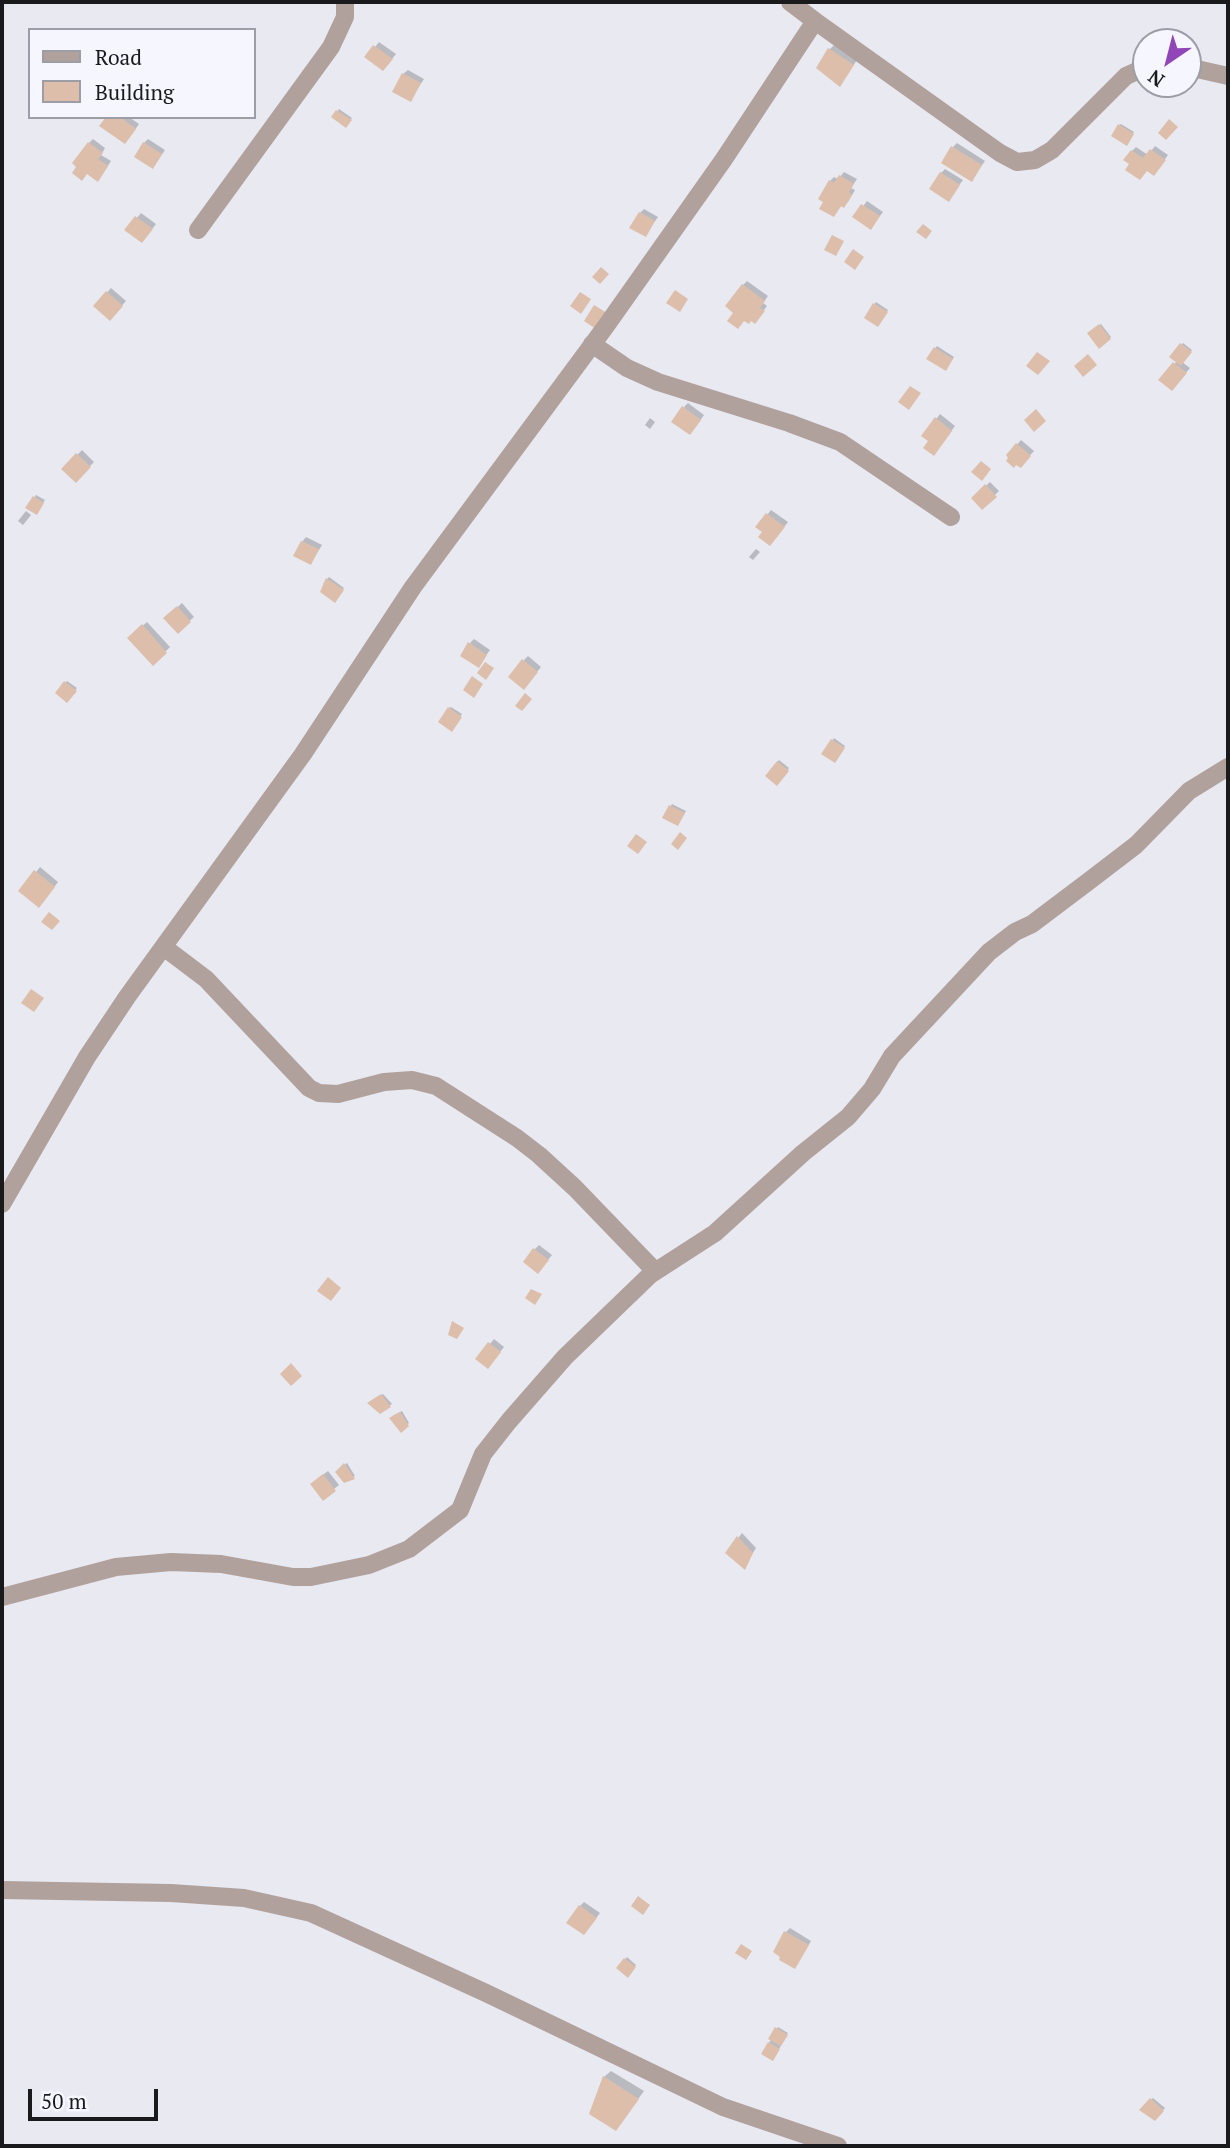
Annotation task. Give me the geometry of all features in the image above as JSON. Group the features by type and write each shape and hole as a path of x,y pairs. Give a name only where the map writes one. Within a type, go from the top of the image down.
{"street":[{"path":"198,230 331,47 345,17 345,2"},
{"path":"790,2 1000,153 1017,162 1035,160 1052,150 1126,76 1132,73"},
{"path":"2,1204 87,1057 127,997 303,754 413,587 724,159 816,21"},
{"path":"1202,70 1228,76"},
{"path":"592,344 627,368 658,382 840,442 951,517"},
{"path":"2,1597 116,1567 171,1562 221,1564 293,1577 311,1577 369,1565 409,1549 460,1510 483,1454 565,1357 655,1271 715,1233 803,1153 849,1117 872,1089 892,1056 989,951 1014,932 1032,924 1136,845 1189,791 1228,767"},
{"path":"165,948 206,979 309,1088 319,1093 338,1094 384,1082 412,1080 436,1086 539,1155 575,1188 655,1271"},
{"path":"2,1890 171,1893 244,1898 311,1913 723,2107 838,2146"}],"building":[{"path":"373,45 393,59 383,71 364,57"},
{"path":"828,48 854,65 840,87 816,68"},
{"path":"402,73 421,83 411,102 392,92"},
{"path":"336,110 352,120 346,128 331,117"},
{"path":"104,119 123,119 136,129 125,144 99,126"},
{"path":"1169,119 1178,127 1166,140 1158,133"},
{"path":"1118,124 1134,134 1127,146 1111,136"},
{"path":"88,142 103,153 98,159 108,166 98,182 87,174 82,181 72,173 76,167 72,163"},
{"path":"143,142 162,154 153,169 134,157"},
{"path":"951,146 982,165 972,182 941,163"},
{"path":"1150,149 1166,160 1154,176 1147,171 1140,180 1125,170 1129,164 1123,160 1131,150 1143,158"},
{"path":"940,172 960,185 949,202 929,189"},
{"path":"839,175 854,184 849,192 852,195 834,217 819,209 823,202 818,199 829,180 834,183"},
{"path":"861,204 880,216 871,230 852,217"},
{"path":"639,212 655,221 646,237 629,228"},
{"path":"135,216 153,229 142,243 124,230"},
{"path":"923,224 932,231 926,239 916,232"},
{"path":"832,235 844,241 836,256 824,250"},
{"path":"853,249 864,257 855,270 844,262"},
{"path":"601,267 609,274 600,284 592,277"},
{"path":"742,284 765,301 760,308 765,311 755,324 744,321 738,329 727,321 733,313 725,306"},
{"path":"675,290 688,299 680,312 666,303"},
{"path":"106,291 123,306 110,321 93,306"},
{"path":"580,292 591,299 581,314 570,306"},
{"path":"873,303 888,312 878,327 864,318"},
{"path":"594,305 607,313 596,329 584,321"},
{"path":"1099,324 1111,339 1099,349 1087,333"},
{"path":"1180,343 1192,352 1181,366 1169,357"},
{"path":"934,347 953,359 946,371 926,359"},
{"path":"1037,352 1050,361 1038,375 1026,366"},
{"path":"1088,354 1097,365 1083,377 1074,366"},
{"path":"1173,362 1187,373 1172,391 1158,380"},
{"path":"910,386 921,393 909,410 898,402"},
{"path":"682,406 701,420 690,435 671,422"},
{"path":"1036,409 1046,421 1034,432 1024,420"},
{"path":"935,417 952,431 934,456 923,448 928,441 921,436"},
{"path":"1016,443 1031,456 1021,468 1016,465 1014,468 1006,461 1006,455"},
{"path":"76,453 91,467 76,483 61,469"},
{"path":"981,461 991,469 982,481 971,472"},
{"path":"985,484 997,497 982,510 971,498"},
{"path":"33,496 44,503 37,515 25,508"},
{"path":"766,513 785,527 770,546 758,537 762,532 755,527"},
{"path":"301,541 319,549 311,565 293,556"},
{"path":"326,578 344,590 335,603 320,592"},
{"path":"177,606 191,622 178,634 163,618"},
{"path":"142,624 167,653 153,666 127,638"},
{"path":"468,642 487,655 479,668 460,656"},
{"path":"522,659 538,672 524,690 508,677"},
{"path":"485,662 494,668 486,680 477,673"},
{"path":"472,676 483,684 474,698 463,690"},
{"path":"64,681 77,691 67,703 55,693"},
{"path":"525,693 532,699 522,711 515,706"},
{"path":"448,707 462,717 452,732 438,722"},
{"path":"831,739 845,748 835,763 821,754"},
{"path":"777,761 789,771 777,786 765,776"},
{"path":"669,805 685,813 678,826 662,818"},
{"path":"680,832 687,838 678,850 671,844"},
{"path":"636,834 647,842 638,854 627,846"},
{"path":"34,870 55,887 39,908 18,891"},
{"path":"49,912 60,921 52,930 41,922"},
{"path":"31,989 44,998 34,1012 21,1003"},
{"path":"533,1248 549,1260 538,1274 523,1262"},
{"path":"328,1277 341,1288 331,1301 317,1291"},
{"path":"531,1289 542,1294 535,1305 525,1298"},
{"path":"452,1321 464,1328 457,1339 448,1335"},
{"path":"488,1342 501,1352 488,1369 475,1359"},
{"path":"291,1363 302,1376 291,1386 280,1374"},
{"path":"381,1394 391,1407 380,1414 367,1403"},
{"path":"400,1412 409,1426 401,1433 389,1418"},
{"path":"344,1463 355,1479 344,1483 335,1472"},
{"path":"323,1474 336,1491 323,1501 310,1484"},
{"path":"737,1536 753,1553 745,1570 725,1553"},
{"path":"638,1896 650,1905 643,1915 631,1906"},
{"path":"579,1905 597,1918 584,1935 566,1923"},
{"path":"784,1931 809,1945 795,1969 779,1960 780,1957 773,1952"},
{"path":"741,1944 752,1951 746,1960 735,1953"},
{"path":"624,1958 636,1967 628,1978 616,1968"},
{"path":"775,2027 788,2035 781,2046 768,2039"},
{"path":"768,2042 780,2049 773,2061 761,2054"},
{"path":"603,2076 639,2099 616,2131 589,2114"},
{"path":"1150,2098 1164,2111 1155,2121 1139,2110"}]}
